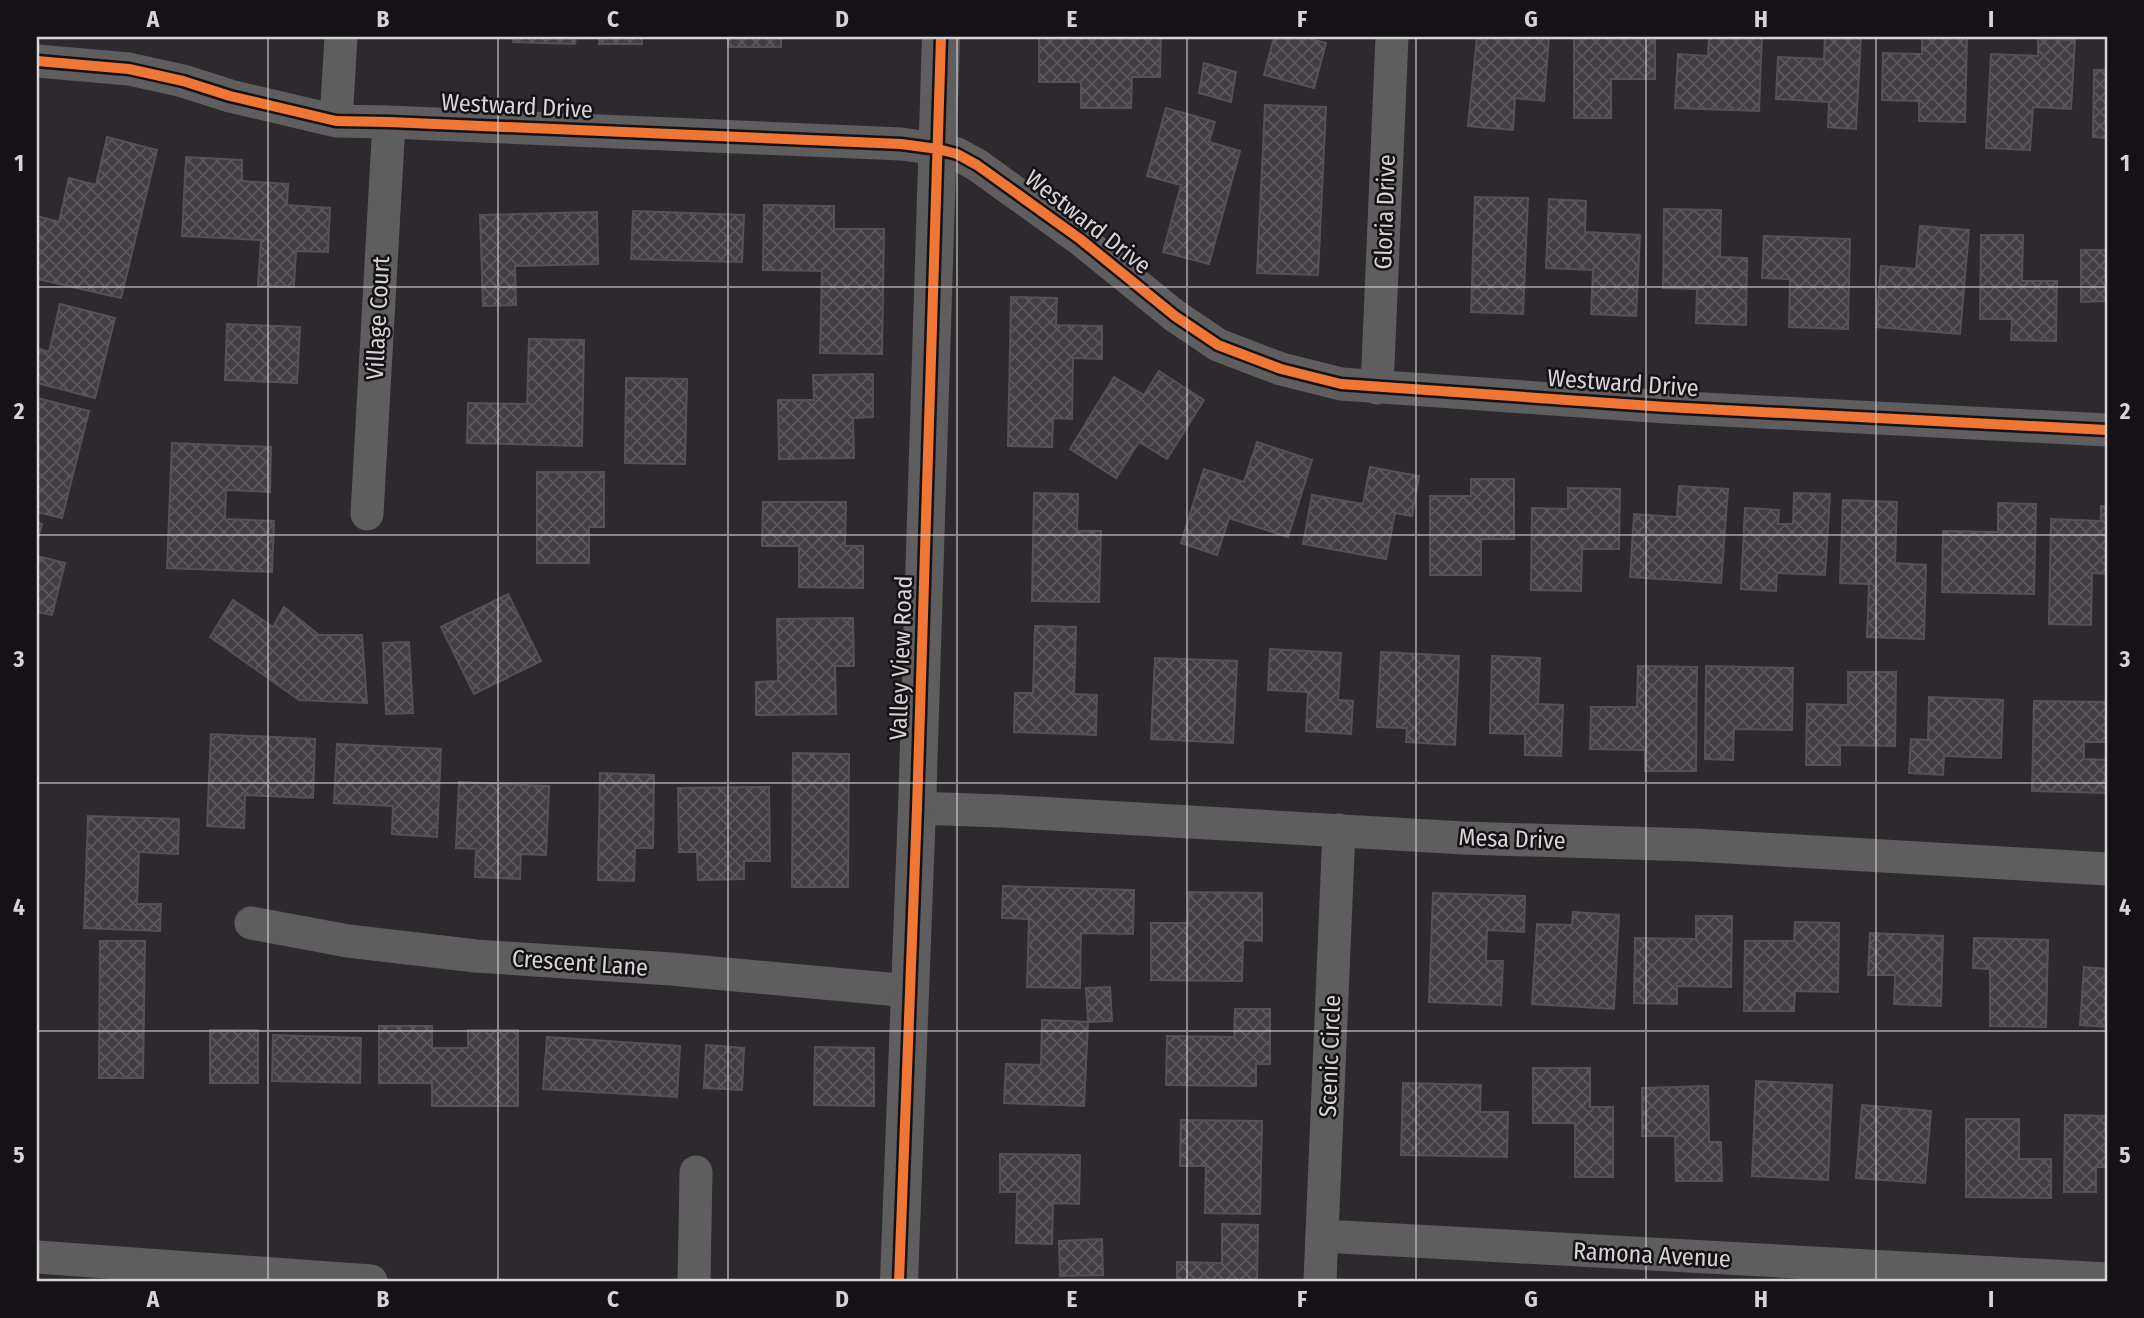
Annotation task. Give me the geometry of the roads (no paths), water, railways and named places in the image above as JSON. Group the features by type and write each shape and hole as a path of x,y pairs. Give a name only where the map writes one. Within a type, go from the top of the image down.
{"street":[{"path":"337,121 341,37"},
{"name":"Valley View Road","path":"899,1281 941,37"},
{"name":"Gloria Drive","path":"1377,388 1392,37"},
{"name":"Westward Drive","path":"37,61 129,69 183,81 243,100 337,121 901,144 938,149 957,154 978,165 1080,239 1175,316 1218,345 1281,369 1340,384 1665,407 2107,430"},
{"name":"Village Court","path":"367,514 389,122"},
{"name":"Mesa Drive","path":"917,808 1464,838 1694,845 2107,869"},
{"name":"Scenic Circle","path":"1320,1281 1339,830"},
{"name":"Crescent Lane","path":"251,923 348,941 476,957 671,969 910,991"},
{"path":"694,1281 696,1172"},
{"name":"Ramona Avenue","path":"1323,1236 2107,1279"},
{"path":"37,1257 371,1281"}]}
